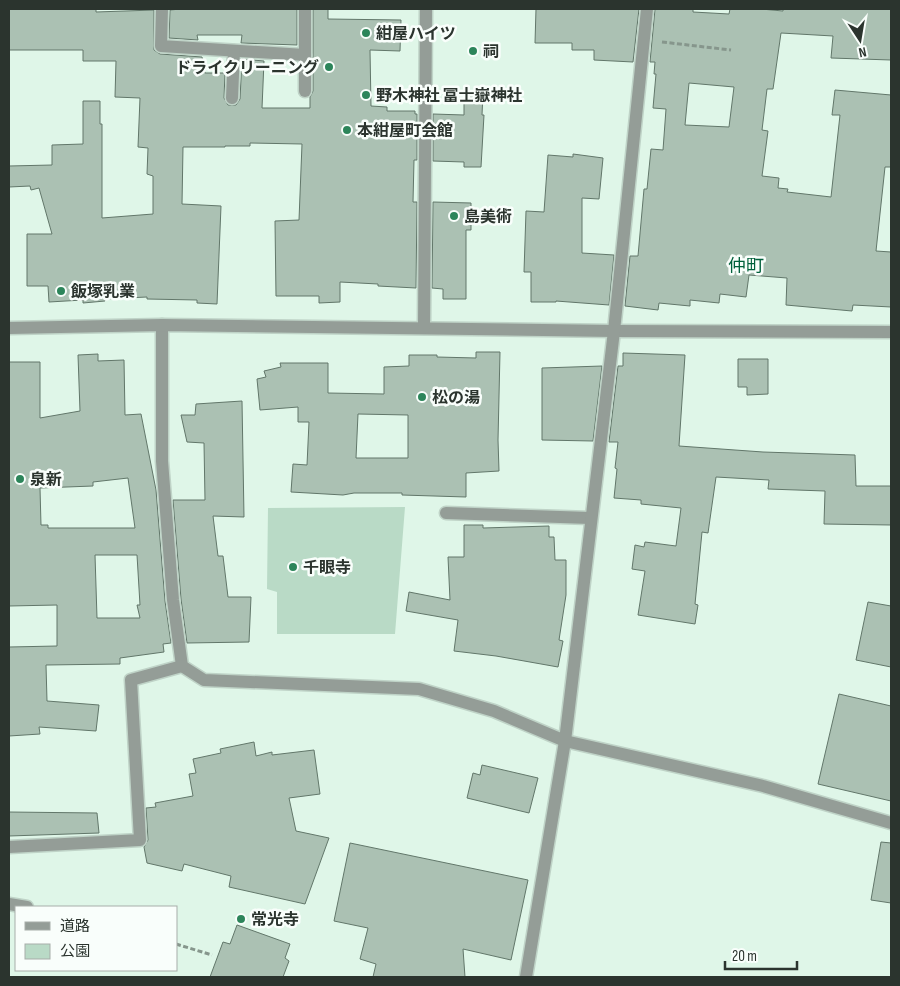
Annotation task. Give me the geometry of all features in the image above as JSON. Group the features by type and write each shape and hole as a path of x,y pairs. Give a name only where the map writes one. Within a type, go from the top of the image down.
{"street":[{"path":"162,9 161,46 304,55"},
{"path":"305,9 305,90"},
{"path":"424,328 426,9"},
{"path":"529,976 564,741 614,331 647,9"},
{"path":"232,98 234,51"},
{"path":"162,325 162,461 172,600 182,666"},
{"path":"9,328 162,325 614,331 891,332"},
{"path":"446,513 590,518"},
{"path":"9,847 140,840 131,680 182,666 204,680 419,689 494,711 564,741 763,786 891,823"}],"path":[{"path":"644,39 731,50"},
{"path":"178,945 212,955"}],"green space":[{"path":"405,507 395,634 277,634 277,592 267,589 268,508"}],"building":[{"path":"9,9 96,9 96,12 154,10 154,50 160,54 202,57 205,73 225,73 224,98 228,105 236,105 240,99 242,59 264,61 262,108 310,108 310,97 313,91 313,9 328,9 328,19 401,20 400,51 370,50 371,106 387,107 387,111 415,111 415,114 417,114 417,160 414,160 413,202 417,202 416,288 340,282 340,302 319,303 319,296 276,296 275,221 299,220 302,144 250,143 250,146 183,147 182,204 221,206 217,304 197,303 197,300 147,299 147,297 104,299 105,301 83,303 83,300 49,302 48,286 27,286 27,234 52,234 39,188 31,190 30,186 9,187 9,166 52,165 52,145 83,144 83,101 100,101 100,124 102,124 102,218 153,214 153,176 147,174 148,148 138,147 140,98 115,97 116,61 83,61 83,50 9,50"},
{"path":"297,9 297,45 241,43 242,35 197,35 198,40 169,38 170,10"},
{"path":"536,9 639,9 633,62 594,60 594,50 572,50 572,43 535,43"},
{"path":"655,9 693,9 693,12 729,14 730,9 783,11 783,9 891,9 891,60 831,58 833,36 781,33 773,89 767,89 762,130 768,131 762,176 779,178 778,188 788,189 787,192 831,197 840,115 832,115 835,90 891,95 891,167 885,167 876,251 891,252 891,307 853,305 852,311 786,305 787,278 749,275 746,297 720,294 719,303 690,300 690,306 659,303 658,310 625,306 630,256 638,256 644,189 647,189 651,149 663,150 666,109 653,108 656,74 654,74 655,62 650,62","holes":["689,83 734,87 729,127 685,125"]},
{"path":"483,93 482,115 484,115 481,167 464,167 464,162 433,161 433,114 464,115 464,94"},
{"path":"573,154 603,158 599,199 582,198 582,253 614,255 609,305 556,301 531,302 531,272 524,272 526,211 544,212 548,155 573,157"},
{"path":"433,202 471,203 471,230 466,230 466,299 443,299 443,289 432,288"},
{"path":"476,352 500,352 499,471 466,473 466,497 402,495 402,493 354,493 343,495 291,492 293,464 307,465 309,422 298,422 298,407 260,410 257,379 266,377 264,371 281,367 280,363 328,363 328,393 384,394 384,367 409,366 409,355 476,358","holes":["358,414 408,415 408,458 356,458"]},
{"path":"623,353 685,355 679,446 763,452 855,455 856,486 891,486 891,525 824,524 825,491 768,489 769,480 716,477 708,533 702,532 695,604 698,605 695,624 638,615 645,571 632,569 635,545 644,547 645,542 676,546 681,508 641,504 641,500 614,498 618,442 609,442 618,366 623,366"},
{"path":"98,354 98,361 124,360 125,415 141,414 156,490 165,601 171,643 163,644 164,652 120,658 120,664 46,665 47,701 99,705 96,731 39,727 40,734 9,736 9,647 57,646 57,605 9,606 9,362 40,362 40,418 80,411 78,355","holes":["128,478 135,528 48,528 48,525 41,525 40,488 93,486 93,482","95,555 137,555 140,605 137,605 140,618 97,618"]},
{"path":"738,359 768,359 768,394 747,395 747,387 738,387"},
{"path":"602,366 593,441 542,440 542,368"},
{"path":"242,401 244,517 213,516 218,556 223,556 228,597 251,597 249,642 187,643 181,599 173,500 205,500 204,443 187,442 181,415 195,415 196,404"},
{"path":"464,525 483,525 483,528 549,526 549,537 554,537 555,560 566,560 566,595 559,640 563,641 558,667 454,651 458,620 406,611 409,592 450,600 448,557 464,557"},
{"path":"868,602 891,606 891,667 856,660"},
{"path":"839,694 891,706 891,801 818,784"},
{"path":"254,742 256,756 272,752 272,755 314,750 320,794 289,798 296,831 329,838 305,904 229,887 231,876 184,864 182,871 147,863 144,847 148,840 146,808 156,807 155,803 193,796 189,774 196,773 193,759 221,753 220,749"},
{"path":"482,765 538,778 529,813 467,798 473,773 480,775"},
{"path":"9,812 97,813 99,833 9,836"},
{"path":"881,842 891,843 891,903 871,900"},
{"path":"350,843 528,880 511,960 463,949 465,977 373,977 376,964 360,959 368,928 334,921"},
{"path":"237,925 290,944 285,958 289,961 283,977 210,977 223,942 230,944"}],"place":[{"name":"紺屋ハイツ","path":"366,33"},
{"name":"祠","path":"473,51"},
{"name":"ドライクリーニング","path":"329,67"},
{"name":"野木神社 冨士嶽神社","path":"366,95"},
{"name":"本紺屋町会館","path":"347,130"},
{"name":"島美術","path":"454,216"},
{"name":"飯塚乳業","path":"61,291"},
{"name":"松の湯","path":"422,397"},
{"name":"泉新","path":"20,479"},
{"name":"千眼寺","path":"293,567"},
{"name":"常光寺","path":"241,919"}],"district":[{"name":"仲町","path":"746,266"}]}
